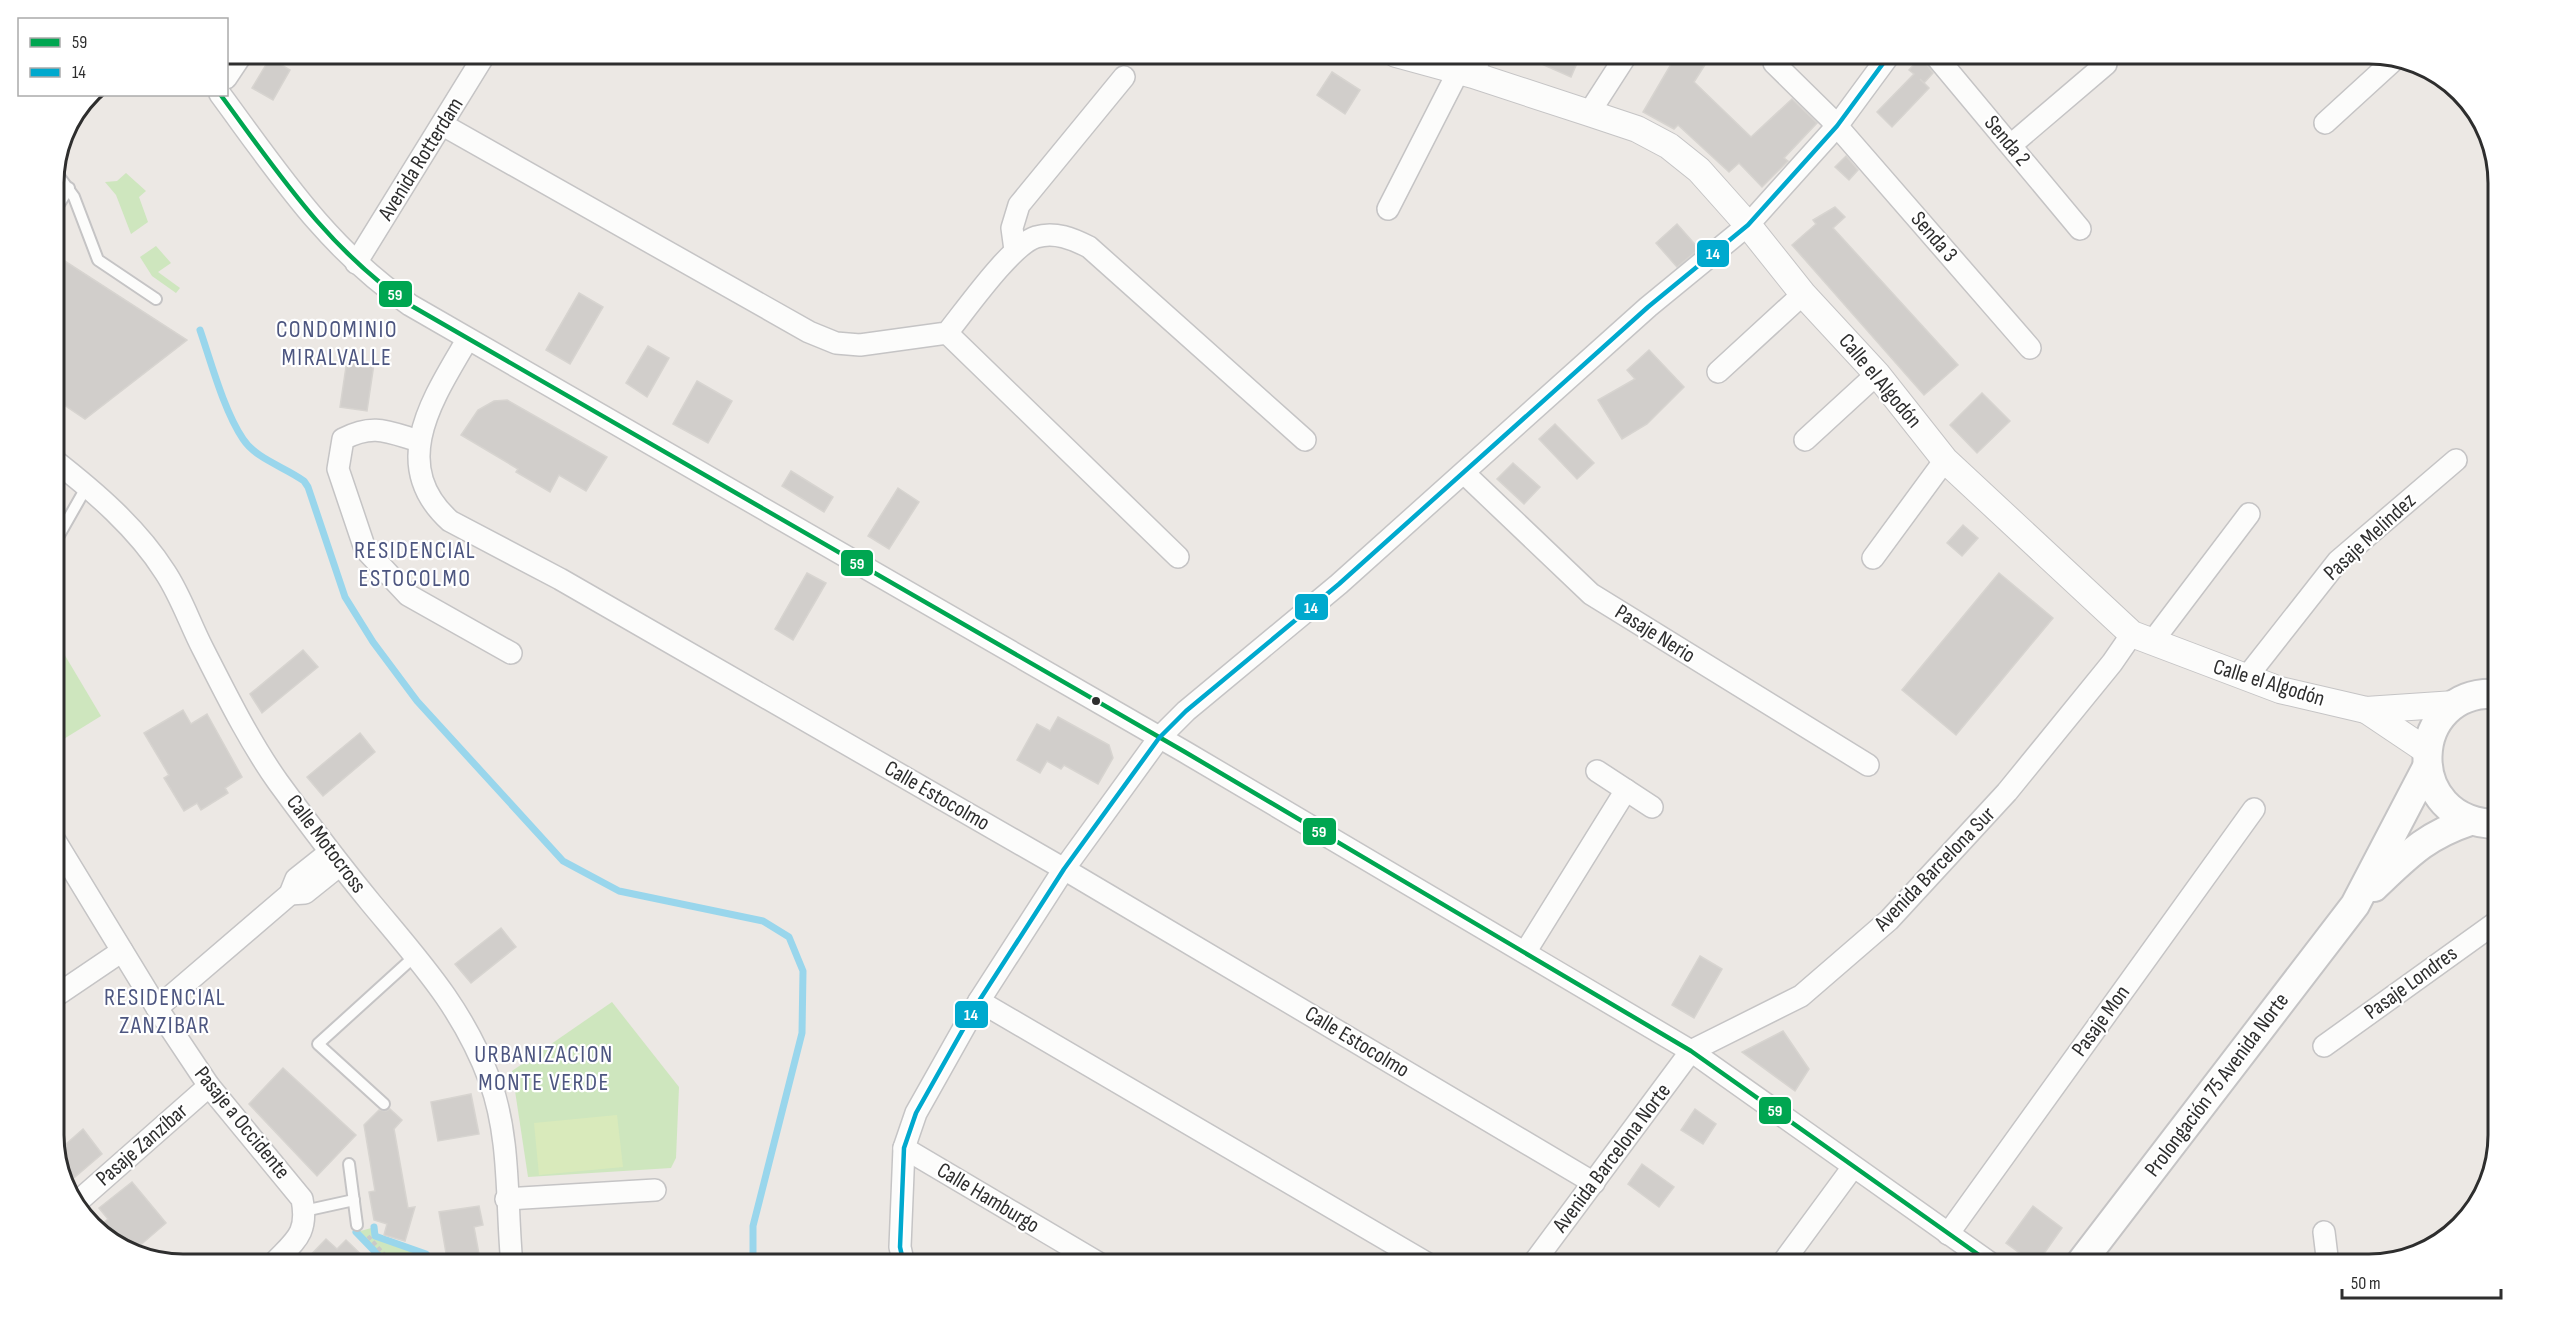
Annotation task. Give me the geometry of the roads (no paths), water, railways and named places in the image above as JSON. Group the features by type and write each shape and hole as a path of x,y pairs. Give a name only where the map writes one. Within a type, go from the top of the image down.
{"main road":[{"path":"2455,704 2471,697 2488,695"},
{"name":"Prolongación 75 Avenida Norte","path":"2355,905 2427,759 2433,730 2442,716 2455,704"},
{"path":"2427,759 2432,784 2441,800 2454,812 2488,822"},
{"name":"Prolongación 75 Avenida Norte","path":"2087,1254 2355,905 2419,844 2445,829 2488,823"}],"street":[{"name":"Avenida Rotterdam","path":"356,263 479,64"},
{"name":"Calle el Algodón","path":"1454,64 1471,67 1637,129 1670,146 1699,170 1748,225 1803,294 1877,374 1945,460 2142,638 2246,678 2366,710 2455,704"},
{"path":"1589,112 1620,64"},
{"name":"Senda 3","path":"1775,64 1837,126 2030,348"},
{"path":"902,1254 904,1149 916,1113 979,1001 1064,869 1159,738 1186,711 1339,584 1464,474 1648,307 1748,225 1837,126 1883,64"},
{"name":"Senda 2","path":"1942,64 2080,229"},
{"path":"2011,145 2106,64"},
{"path":"2325,123 2387,66"},
{"path":"1388,209 1471,67"},
{"path":"1015,250 1012,228 1019,205 1124,77"},
{"path":"222,96 322,230 356,263 391,292 467,340 1526,951 1691,1051 1977,1254"},
{"path":"443,125 809,332 836,343 860,345 947,333 1015,250 1035,237 1054,235 1073,238 1089,247 1305,440"},
{"path":"1718,372 1803,294"},
{"path":"947,333 1178,557"},
{"name":"Calle Estocolmo","path":"467,340 429,405 419,441 422,477 431,498 440,511 460,527 560,579 1064,869 1594,1183"},
{"path":"1805,440 1877,374"},
{"path":"419,441 381,430 361,430 343,439 338,470 365,549 408,595 511,653"},
{"path":"1873,558 1945,460"},
{"name":"Pasaje Melindez","path":"2246,678 2338,561 2456,460"},
{"name":"Calle Motocross","path":"65,469 87,486 137,536 165,572 258,750 335,859 458,1012 489,1080 505,1146 506,1198 511,1254"},
{"name":"Pasaje Nerio","path":"1464,474 1591,594 1868,765"},
{"name":"Avenida Barcelona Sur","path":"1691,1051 1801,996 1889,920 2007,792 2112,663 2142,638 2249,514"},
{"name":"Calle el Algodón","path":"2366,710 2427,759"},
{"path":"1597,771 1652,807"},
{"path":"1526,951 1626,790"},
{"name":"Pasaje Mon","path":"1948,1234 2254,808"},
{"name":"Pasaje a Occidente","path":"65,857 157,1008 209,1086 295,1188 302,1199 304,1211"},
{"path":"157,1008 290,894 296,879 335,859"},
{"name":"Pasaje Londres","path":"2324,1046 2488,928"},
{"path":"65,990 122,951"},
{"path":"979,1001 1411,1254"},
{"name":"Avenida Barcelona Norte","path":"1540,1254 1691,1051"},
{"name":"Pasaje Zanzíbar","path":"82,1197 209,1086"},
{"name":"Calle Hamburgo","path":"904,1149 1083,1254"},
{"path":"1789,1254 1853,1167"},
{"path":"506,1198 655,1190"},
{"path":"282,1254 299,1235 305,1223 304,1211"},
{"path":"2324,1232 2327,1254"}],"lane":[{"path":"65,183 98,260 156,299"},
{"path":"65,194 69,188"},
{"path":"65,525 87,486"},
{"path":"384,1104 318,1044 415,956"},
{"path":"349,1164 354,1200 361,1227"},
{"path":"304,1211 354,1200"}],"waterway":[{"path":"200,330 224,401 243,439 255,452 304,481 308,487 345,597 373,642 417,701 563,861 619,891 763,921 789,937 803,971 802,1033 753,1226 753,1254"},
{"path":"374,1227 375,1236 426,1254"},
{"path":"356,1232 377,1254"}],"district":[{"name":"CONDOMINIO MIRALVALLE","path":"337,343"},
{"name":"RESIDENCIAL ESTOCOLMO","path":"415,564"},
{"name":"RESIDENCIAL ZANZIBAR","path":"165,1011"},
{"name":"URBANIZACION MONTE VERDE","path":"544,1068"}]}
